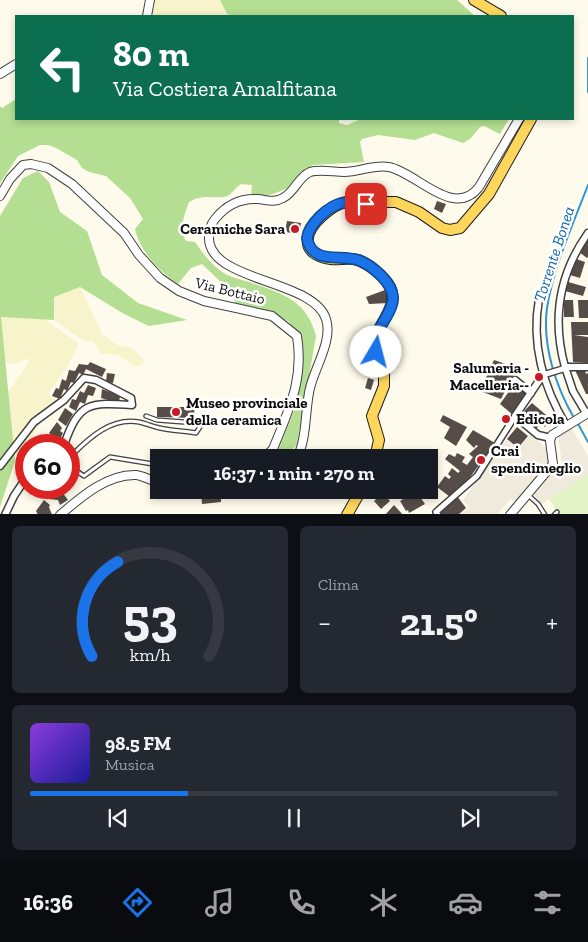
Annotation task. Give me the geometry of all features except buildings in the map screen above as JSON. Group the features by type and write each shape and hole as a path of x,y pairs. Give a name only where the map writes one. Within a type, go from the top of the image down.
{"main road":[{"path":"474,0 498,15"},
{"path":"377,449 379,440 372,416 384,386 384,375 374,344 393,299 390,288 380,275 362,262 352,259 331,259 315,253 307,242 308,233 314,224 331,208 348,202 396,202 419,212 442,228 450,230 460,228 489,194 530,120"},
{"path":"347,514 356,499"}],"street":[{"path":"147,15 150,0"},
{"path":"484,6 491,15"},
{"path":"0,74 15,65"},
{"path":"299,449 310,388 327,332 326,319 320,306 308,298 234,269 216,256 209,244 210,230 214,220 237,202 257,199 273,202 284,198 310,172 355,171 380,166 391,167 448,197 464,199 475,193 479,188 518,120"},
{"name":"Via Bottaio","path":"0,196 10,179 23,165 31,164 48,168 72,184 124,233 139,255 160,278 179,292 204,301 272,316 297,336 300,352 296,392 273,449"},
{"path":"510,514 553,464 551,438 554,434 587,414 582,410 573,391 558,332 559,307 572,259 588,233"},
{"path":"539,299 536,316 536,336 544,375 553,400 566,425"},
{"path":"438,514 436,512 477,476 515,416 544,375 566,367 588,367"},
{"path":"25,434 34,422 64,400 84,378 96,380 131,398 132,405 93,405 82,411 72,423 68,434"},
{"path":"515,380 531,393"},
{"path":"515,416 538,435 551,438"},
{"path":"0,466 15,447"},
{"path":"60,514 103,483 120,476 139,475 150,479"},
{"path":"5,514 15,494"}],"lane":[{"path":"146,416 157,420 197,423 200,427 196,432 164,429 138,422 125,421 96,432 72,454 72,462 78,473 84,476 110,457 150,464"},
{"path":"526,494 538,504 544,514"}],"shaded area":[{"path":"155,0 220,0 229,15 153,15"},
{"path":"80,287 102,334 117,345 132,348 146,362 136,367 117,354 101,354 93,341 84,341 54,320 52,297"},
{"path":"1,317 44,319 79,344 67,367 48,394 56,400 33,434 15,434 15,453 0,444 0,405 31,358 13,364 0,361"},
{"path":"570,426 588,456 588,474 541,504 532,492 562,463 558,438 560,432"},
{"path":"531,434 548,450 549,462 516,502 510,499 498,514 461,514 469,508 463,500 507,440 518,449"}],"green space":[{"path":"220,0 457,0 474,15 229,15"},
{"path":"15,100 15,120 339,120 339,123 347,125 359,120 508,120 500,134 484,126 480,127 470,139 463,143 434,133 415,140 378,135 362,139 360,142 364,162 313,165 301,172 291,186 267,196 251,195 252,185 241,184 225,197 206,197 189,202 183,227 186,241 195,242 205,256 227,275 272,290 292,300 300,306 312,324 316,336 297,444 293,449 279,449 294,411 298,388 296,331 288,321 236,303 227,288 202,264 191,268 178,284 171,279 152,261 141,246 135,229 143,219 130,198 106,176 89,172 82,168 77,160 56,148 40,145 18,156 0,183 0,106 2,108"},
{"path":"38,171 49,182 60,212 87,231 102,275 138,303 187,320 149,326 124,314 80,287 54,297 54,320 1,317 15,461 0,507 0,216 23,178"},
{"path":"588,474 588,514 559,514 549,499"}],"waterway":[{"name":"Torrente Bonea","path":"588,58 588,92"},
{"name":"Torrente Bonea","path":"574,418 556,379 549,351 546,322 554,277 588,185"},
{"name":"Torrente Bonea","path":"577,422 588,442"}],"place":[{"name":"Ceramiche Sara","path":"295,229"},
{"name":"Salumeria - Macelleria--","path":"539,377"},
{"name":"Museo provinciale della ceramica","path":"176,412"},
{"name":"Edicola","path":"506,419"},
{"name":"Crai spendimeglio","path":"481,460"}],"route":[{"path":"366,204 344,202 334,206 314,224 307,238 311,249 315,253 331,259 358,260 384,278 390,288 393,299 375,337 376,352"}]}
